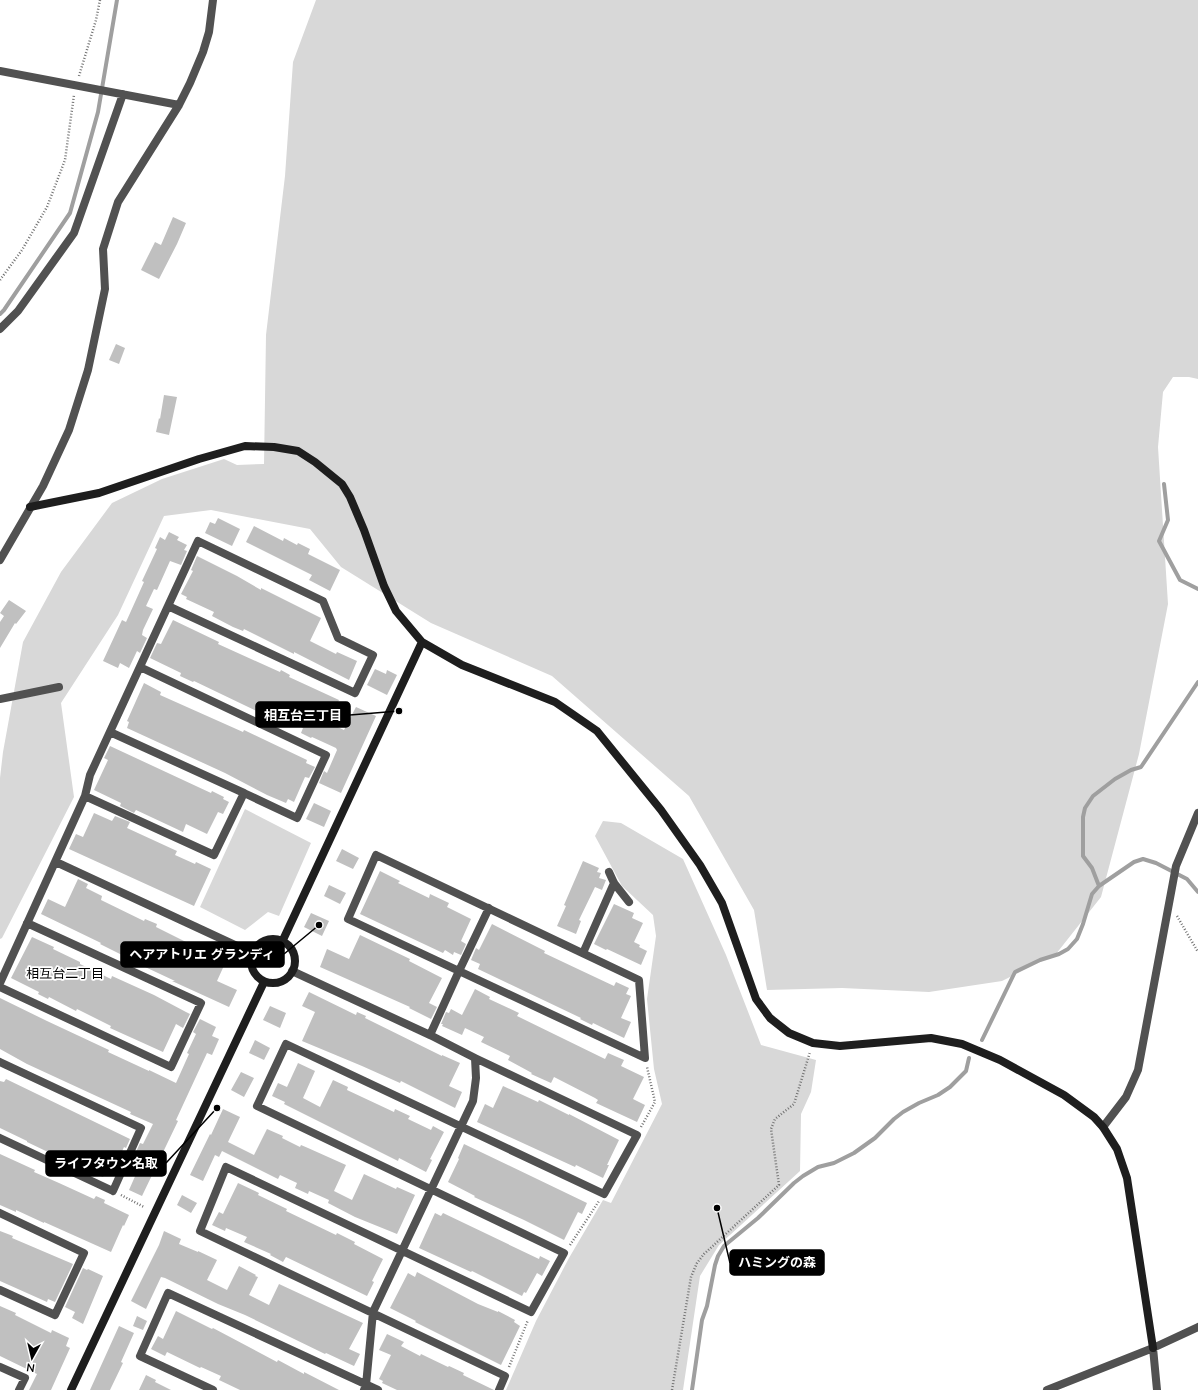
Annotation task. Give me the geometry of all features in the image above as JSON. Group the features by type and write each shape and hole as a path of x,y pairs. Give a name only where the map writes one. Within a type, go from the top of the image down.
{"street":[{"path":"0,560 43,486 69,430 88,370 105,289 104,249 118,202 179,105 190,83 203,52 209,32 213,0"},
{"path":"0,71 179,105"},
{"path":"0,329 18,311 74,233 120,94"},
{"path":"30,507 99,493 199,459 245,446 274,447 298,451 315,462 342,484 350,497 364,530 384,586 396,611 422,642 462,665 554,702 597,731 661,810 700,864 722,903 756,999 770,1018 788,1033 813,1043 840,1046 931,1038 962,1044 1000,1060 1064,1095 1094,1117 1104,1127 1117,1149 1127,1178 1153,1348 1157,1390"},
{"path":"0,983 85,796 90,775 168,606 198,542 323,601 338,638 372,655 355,693 168,606"},
{"path":"282,942 422,642"},
{"path":"110,732 297,818 326,756 140,667"},
{"path":"0,699 59,687"},
{"path":"85,796 214,855 244,793"},
{"path":"1104,1127 1126,1097 1138,1070 1168,902 1176,866 1198,813"},
{"path":"376,855 583,952 639,980 645,1058 348,919 376,855"},
{"path":"56,862 252,953"},
{"path":"609,872 614,883 629,902"},
{"path":"583,952 614,883"},
{"path":"430,1035 458,971 489,908"},
{"path":"0,987 171,1067 201,1003 27,923"},
{"path":"268,940 282,942 292,951 294,958 292,972 283,981 270,983 264,982 258,978 251,966 252,953 262,942 268,940"},
{"path":"292,972 430,1035 475,1058 637,1134 604,1194 286,1044 257,1106 432,1188 564,1253 531,1312 226,1168 200,1231 505,1376 499,1390"},
{"path":"71,1390 264,982"},
{"path":"365,1387 373,1312 460,1125 473,1101 476,1078 475,1058"},
{"path":"0,1062 141,1128 113,1191 0,1138"},
{"path":"0,1213 84,1253 55,1315 0,1290"},
{"path":"213,1390 140,1356 168,1293 365,1387 378,1390"},
{"path":"1047,1390 1153,1348 1198,1327"},
{"path":"0,1367 25,1378 19,1390"}],"path":[{"path":"0,280 22,250 47,207 65,160 73,98 81,86 100,0"},
{"path":"1168,902 1198,952"},
{"path":"672,1390 691,1277 697,1263 704,1254 779,1185 772,1129 775,1119 794,1104 813,1043"},
{"path":"637,1134 655,1102 645,1058"},
{"path":"113,1191 144,1207"},
{"path":"564,1253 604,1194"},
{"path":"505,1376 531,1312"}],"shaded area":[{"path":"316,0 1198,0 1198,379 1189,377 1173,377 1163,392 1158,447 1168,604 1139,754 1101,897 1056,954 1002,981 929,992 842,988 767,990 754,910 689,796 552,676 431,623 341,567 310,529 211,510 164,516 118,615 61,703 74,797 2,938 0,939 0,778 3,752 23,642 61,572 112,503 162,479 224,459 237,465 264,464 266,335 285,176 293,62"},
{"path":"245,809 311,843 279,916 268,912 245,930 200,907"},
{"path":"603,821 621,823 683,859 726,955 761,1045 816,1060 811,1092 801,1114 800,1171 719,1245 700,1276 683,1390 506,1390 536,1321 569,1258 603,1200 611,1203 662,1104 654,1069 647,999 656,936 653,915 622,886 595,836"}],"building":[{"path":"173,217 186,223 159,279 141,270 155,242 161,245"},
{"path":"116,344 125,348 119,364 109,360"},
{"path":"164,395 177,397 169,435 156,432"},
{"path":"218,518 240,529 232,546 205,533 210,522 215,524"},
{"path":"254,526 283,541 284,538 297,545 298,543 310,549 308,554 340,570 330,591 309,580 312,575 246,542"},
{"path":"169,532 179,537 177,540 187,545 184,550 187,551 181,565 170,561 157,590 154,589 146,606 153,609 143,630 142,635 147,638 140,653 137,651 129,668 120,663 118,668 103,661 122,620 126,622 144,582 142,581 157,549 155,548 160,537 165,540"},
{"path":"197,556 261,590 261,588 321,618 310,641 336,654 337,652 357,661 349,680 244,629 243,631 233,627 212,616 214,612 186,599 187,597 181,594 193,571 191,570"},
{"path":"9,600 26,611 16,624 15,623 0,648 0,622 4,616 0,613"},
{"path":"173,620 219,642 218,644 280,672 281,670 290,675 289,677 339,700 329,723 344,730 356,707 376,716 341,793 319,783 324,771 327,773 337,750 336,748 301,733 303,728 265,710 263,714 194,681 193,682 180,676 181,673 150,658 157,643 161,644"},
{"path":"375,669 386,674 387,670 397,675 387,695 367,685"},
{"path":"144,683 161,692 160,695 243,732 244,730 307,760 306,763 315,767 309,778 305,777 294,802 288,799 286,803 267,795 225,773 127,728 129,722 127,721"},
{"path":"110,746 211,793 212,791 224,797 223,799 229,802 223,814 218,812 207,834 186,824 183,832 136,810 134,813 120,806 121,803 94,790 108,760 104,758"},
{"path":"314,803 331,811 324,827 306,819"},
{"path":"94,813 112,821 115,816 130,822 127,828 177,851 175,855 211,869 194,906 69,849 76,834 83,837"},
{"path":"342,849 359,858 353,869 336,861"},
{"path":"583,861 599,868 597,872 601,873 599,878 606,880 602,890 595,887 579,920 581,921 576,934 557,926 566,906 564,905"},
{"path":"380,871 400,881 398,883 429,898 430,894 449,903 447,907 471,919 461,941 466,944 461,955 454,952 453,955 445,950 443,953 360,914"},
{"path":"78,879 88,884 86,888 102,896 101,900 144,921 145,919 157,924 156,927 190,944 191,942 227,959 217,981 237,990 229,1007 172,981 175,981 128,959 100,944 101,943 41,914 48,899 65,907"},
{"path":"329,885 346,893 340,904 324,896"},
{"path":"614,904 634,913 632,918 643,923 634,942 640,945 639,947 647,951 641,965 594,944"},
{"path":"311,913 329,921 322,936 304,927"},
{"path":"492,924 545,951 544,953 614,986 616,982 629,988 626,994 631,996 621,1018 631,1022 624,1038 593,1023 592,1025 580,1019 581,1018 478,969 480,964 471,960 476,948 479,950"},
{"path":"360,935 410,959 409,961 442,978 429,1003 437,1007 431,1019 409,1008 410,1007 320,967 327,949 349,959"},
{"path":"32,937 54,947 53,949 80,962 80,964 111,979 112,976 154,995 190,1014 183,1028 176,1024 163,1052 110,1028 111,1026 77,1009 76,1011 49,997 48,999 38,994 39,992 11,978"},
{"path":"475,989 490,997 489,999 519,1013 517,1016 605,1059 608,1053 624,1060 621,1066 644,1077 633,1099 645,1105 637,1122 596,1103 598,1100 595,1098 554,1077 551,1083 531,1074 532,1073 508,1060 510,1056 481,1042 484,1037 465,1028 462,1035 442,1026 443,1024 441,1024 446,1012 449,1013 451,1009 462,1015"},
{"path":"309,992 356,1015 357,1012 366,1016 365,1018 442,1056 460,1063 449,1086 462,1092 455,1108 401,1081 400,1083 302,1041 315,1012 302,1006"},
{"path":"0,998 109,1050 108,1052 176,1083 196,1034 193,1032 200,1019 216,1027 212,1036 219,1039 212,1055 207,1053 176,1120 178,1121 142,1196 129,1190 144,1156 136,1152 140,1143 143,1144 153,1124 130,1114 131,1112 27,1064 0,1049"},
{"path":"270,1006 286,1013 280,1028 263,1020"},
{"path":"255,1040 270,1048 264,1060 249,1053"},
{"path":"298,1063 315,1071 303,1098 320,1107 333,1080 348,1087 347,1090 394,1112 395,1109 410,1116 408,1119 431,1130 433,1126 444,1132 430,1159 432,1160 426,1172 399,1158 398,1161 284,1104 285,1102 272,1096 278,1083 287,1087"},
{"path":"241,1072 254,1078 244,1097 231,1090"},
{"path":"6,1079 130,1139 126,1148 124,1147 111,1175 105,1173 103,1177 0,1128 0,1081 4,1082"},
{"path":"503,1086 538,1102 539,1100 619,1140 607,1165 609,1165 603,1178 576,1165 575,1167 477,1122 485,1104 493,1108"},
{"path":"223,1109 240,1117 228,1142 254,1155 267,1129 283,1136 282,1138 300,1147 301,1145 346,1165 334,1191 352,1200 364,1174 396,1189 397,1187 415,1195 397,1234 355,1217 328,1203 329,1200 309,1191 308,1194 295,1188 297,1183 280,1175 278,1179 222,1151 219,1157 215,1155 203,1181 190,1175"},
{"path":"464,1144 587,1203 582,1214 578,1212 564,1240 474,1197 475,1196 448,1182 459,1159 458,1158"},
{"path":"0,1154 35,1170 34,1172 94,1199 96,1196 105,1200 104,1203 129,1215 111,1252 16,1210 16,1212 0,1205"},
{"path":"238,1183 259,1193 258,1195 287,1209 286,1211 336,1235 337,1233 355,1242 354,1244 383,1259 372,1281 374,1282 367,1296 286,1257 283,1262 270,1255 271,1254 244,1242 247,1237 226,1228 225,1231 212,1225 219,1212 223,1214"},
{"path":"182,1195 197,1203 191,1213 177,1205"},
{"path":"435,1213 441,1216 443,1213 539,1259 540,1256 550,1261 542,1276 537,1273 526,1293 524,1292 522,1296 472,1271 471,1272 419,1248"},
{"path":"0,1231 13,1236 12,1238 73,1264 55,1302 48,1299 47,1302 0,1281"},
{"path":"164,1231 181,1239 179,1244 217,1260 207,1280 227,1290 239,1266 258,1277 249,1295 269,1305 279,1284 363,1323 349,1349 360,1354 354,1366 326,1353 325,1354 165,1278 161,1277 146,1309 131,1301 159,1245"},
{"path":"83,1268 103,1276 83,1324 72,1318 75,1312 65,1307"},
{"path":"417,1272 478,1304 498,1311 515,1320 514,1322 520,1326 501,1365 390,1308 408,1273 415,1277"},
{"path":"0,1306 16,1313 15,1315 51,1333 52,1330 69,1338 66,1346 70,1348 51,1390 29,1390 37,1374 0,1356"},
{"path":"176,1311 212,1329 213,1328 277,1362 278,1360 339,1390 240,1390 219,1380 221,1376 201,1367 200,1368 167,1352 165,1356 151,1349 158,1336 163,1339"},
{"path":"137,1316 147,1321 143,1330 133,1326"},
{"path":"119,1326 134,1333 121,1362 123,1363 110,1390 90,1390"},
{"path":"387,1334 404,1342 401,1346 420,1356 421,1354 448,1367 449,1366 464,1373 463,1375 494,1390 397,1390 382,1383 383,1381 379,1379 391,1355 379,1350"},
{"path":"146,1375 156,1380 155,1382 171,1390 139,1390"}],"waterway":[{"path":"0,314 70,213 98,112 117,0"},
{"path":"1164,484 1168,520 1159,541 1180,580 1198,589"},
{"path":"1099,886 1092,868 1083,856 1083,817 1085,808 1093,796 1115,779 1131,770 1141,767 1198,682"},
{"path":"982,1040 1015,972 1068,949 1077,939 1092,894 1099,886 1134,862 1143,859 1156,863 1187,879 1198,892"},
{"path":"692,1390 702,1320 707,1306 715,1265 724,1246 758,1218 803,1176 818,1167 834,1163 854,1153 875,1138 903,1112 938,1095 950,1087 966,1071 969,1058"}],"place":[{"name":"相互台三丁目","path":"399,711"},
{"name":"ヘアアトリエ グランディ","path":"319,925"},
{"name":"ライフタウン名取","path":"217,1108"},
{"name":"ハミングの森","path":"717,1208"}],"district":[{"name":"相互台二丁目","path":"65,973"}]}
